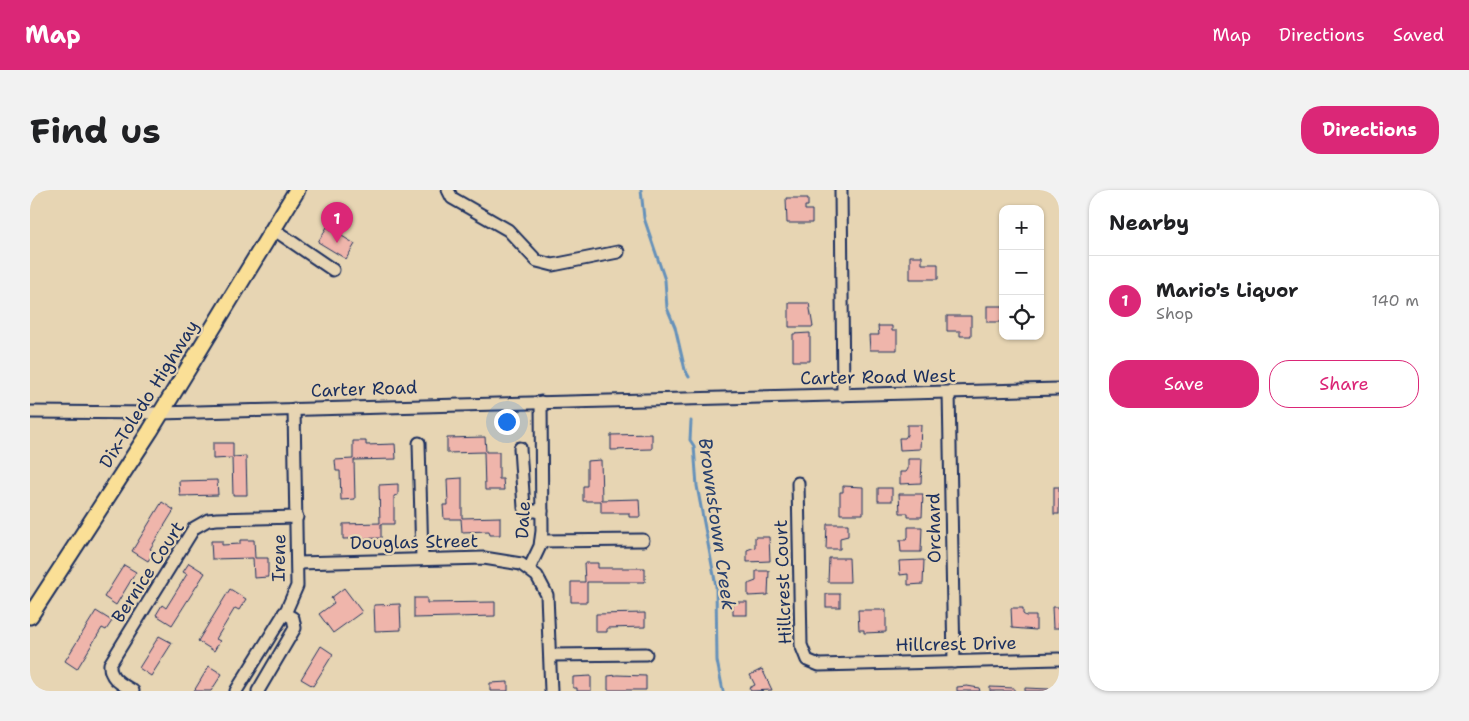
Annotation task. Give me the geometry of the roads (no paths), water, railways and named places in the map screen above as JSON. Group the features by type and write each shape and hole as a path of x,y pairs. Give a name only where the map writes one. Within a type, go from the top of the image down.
{"main road":[{"name":"Dix-Toledo Highway","path":"30,616 160,413 297,190"}],"street":[{"path":"448,190 452,198 508,230 538,261 553,266 618,252"},
{"path":"841,190 843,395"},
{"path":"273,229 334,270"},
{"name":"Carter Road West","path":"698,398 1059,389"},
{"name":"Orchard","path":"949,392 954,662"},
{"name":"Carter Road","path":"30,412 160,413 698,398"},
{"name":"Dale","path":"528,569 541,541 541,402"},
{"name":"Irene","path":"236,691 284,613 297,586 294,409"},
{"path":"419,443 422,559"},
{"path":"520,448 524,508 526,511 542,511"},
{"name":"Hillcrest Court","path":"798,483 802,653 807,660 818,664 854,664"},
{"name":"Bernice Court","path":"133,691 114,678 110,672 110,664 194,528 208,520 217,519 297,517"},
{"path":"541,541 643,540"},
{"name":"Douglas Street","path":"298,563 422,559 499,559 513,561 528,569"},
{"path":"528,569 537,576 547,595 551,691"},
{"path":"258,691 295,628 293,618 284,613"},
{"path":"551,655 646,654"},
{"name":"Hillcrest Drive","path":"854,664 1059,659"}],"waterway":[{"name":"Brownstown Creek","path":"641,190 644,218 665,280 667,308 675,327 685,370 689,377"},
{"name":"Brownstown Creek","path":"691,421 690,440 694,446 697,486 716,586 717,661 723,691"}],"place":[{"name":"Mario's Liquor","path":"337,243"}]}
